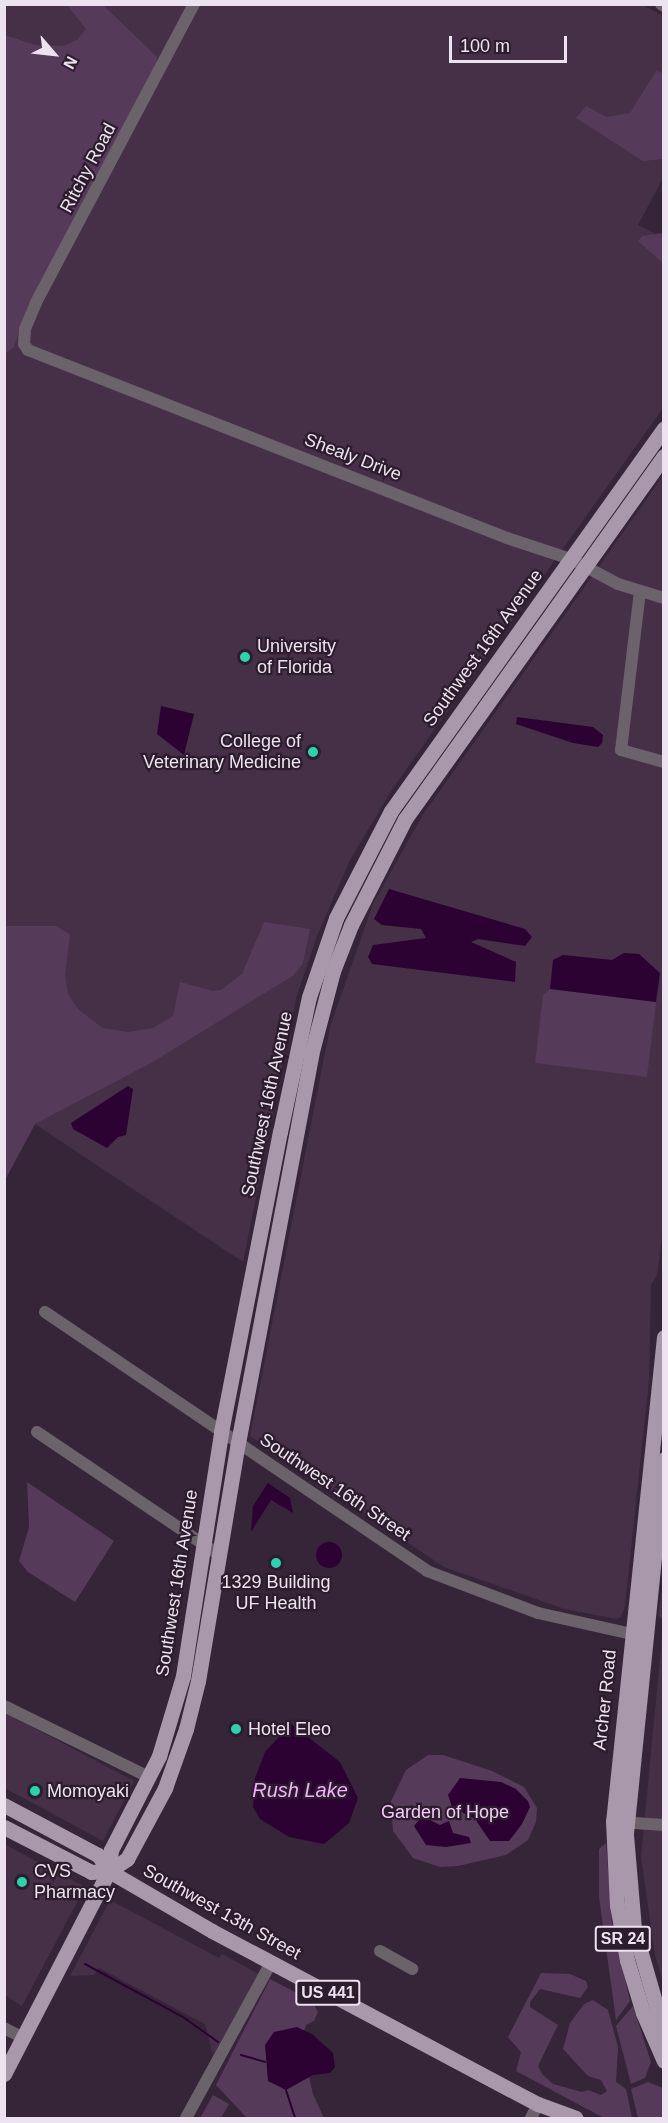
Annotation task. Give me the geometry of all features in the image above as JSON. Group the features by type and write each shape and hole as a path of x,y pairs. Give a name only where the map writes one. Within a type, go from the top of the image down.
{"main road":[{"name":"Southwest 16th Avenue","path":"110,1871 127,1859 177,1758 198,1681 238,1443 311,1055 333,971 351,925 405,819 578,562 663,428"},
{"name":"Southwest 16th Avenue","path":"4,2074 110,1871 111,1850 149,1777 163,1744 183,1676 221,1432 297,1050 316,973 336,918 391,811 578,562 663,456"},
{"name":"Archer Road","path":"663,1337 620,1822 621,1932 633,1985 660,2035 663,2061"},
{"name":"Archer Road","path":"638,1636 663,1460"},
{"name":"Southwest 13th Street","path":"4,1805 98,1855 110,1871 271,1963 538,2104 559,2118"},
{"name":"Southwest 13th Street","path":"4,1827 91,1872 110,1871"},
{"name":"Southwest 13th Street","path":"538,2104 576,2118"}],"street":[{"name":"Ritchy Road","path":"28,350 24,344 25,329 36,303 194,4"},
{"name":"Shealy Drive","path":"28,350 507,538 578,562 612,581 663,598"},
{"path":"640,591 621,750 663,762"},
{"name":"Southwest 16th Street","path":"45,1312 440,1577 538,1613 638,1636"},
{"path":"37,1432 218,1554"},
{"path":"4,1706 149,1777"},
{"path":"620,1822 663,1825"},
{"path":"380,1951 412,1969"},
{"path":"186,2118 271,1963"},
{"path":"4,2028 22,2037"},
{"path":"531,2118 538,2104"}],"shaded area":[{"name":"University of Florida","path":"641,4 663,16 663,178 638,225 663,238 663,408 393,788 350,860 317,936 296,998 243,1262 35,1124 5,1180 5,5"},
{"path":"663,476 664,1221 657,1275 651,1285 649,1380 625,1606 621,1617 616,1619 565,1609 444,1567 250,1436 330,1027 373,904 422,816"},
{"path":"663,1585 663,1620 658,1616"},
{"path":"663,1620 663,1982 655,1955 641,1857"},
{"path":"4,1712 134,1781 103,1841 5,1788"},
{"path":"4,1844 85,1887 22,2006 5,1995"},
{"path":"110,1900 219,1958 222,1954 259,1974 213,2055 205,2024 99,1968 94,1975 70,1976"}],"green space":[{"path":"67,5 103,5 157,57 156,67 25,315 14,347 5,354 5,35 35,45 63,46 77,40 86,29"},
{"path":"656,71 663,73 663,159 643,161 576,118 586,106 607,117 630,113"},
{"path":"664,233 663,263 638,241 642,236"},
{"path":"264,922 310,929 303,963 294,975 151,1063 35,1124 5,1180 5,926 56,926 70,934 65,976 68,994 79,1010 103,1028 128,1032 153,1028 173,1016 180,982 213,991 221,990 242,974"},
{"path":"550,989 656,1002 647,1077 535,1063 543,995"},
{"path":"27,1482 114,1541 75,1602 28,1572 19,1561 29,1527"},
{"name":"Garden of Hope","path":"428,1755 443,1755 492,1771 524,1787 537,1808 536,1822 528,1840 506,1855 458,1866 440,1867 413,1858 393,1831 391,1801 406,1770"},
{"path":"606,1843 612,1922 630,2001 616,2020 599,1897 599,1849"},
{"path":"541,1973 570,1974 586,1981 588,1987 580,1998 540,1989 530,2002 530,2007 558,2025 538,2066 542,2074 553,2084 582,2092 588,2090 601,2095 607,2091 601,2080 588,2076 563,2049 570,2023 584,2004 593,2000 608,2010 618,2047 616,2082 626,2089 632,2118 604,2118 516,2071 521,2052 508,2037"},
{"path":"270,1979 312,2001 318,2012 314,2021 306,2025 301,2042 313,2094 324,2118 247,2118 216,2085"},
{"path":"633,2006 651,2062 645,2078 631,2084 616,2026"},
{"path":"648,2082 663,2088 663,2118 638,2118 631,2089"},
{"path":"213,2095 229,2104 221,2118 200,2118"}],"water":[{"path":"161,706 194,714 184,755 157,734"},
{"path":"517,717 593,727 603,735 602,743 598,747 573,743 516,724"},
{"path":"389,889 525,929 532,937 525,946 478,939 471,942 516,962 515,982 372,964 368,957 373,945 426,938 421,929 382,925 374,919"},
{"path":"624,953 639,954 660,973 656,1002 550,989 553,960 563,955 612,960"},
{"path":"128,1086 133,1089 126,1135 118,1137 107,1148 73,1129 71,1123"},
{"path":"268,1483 290,1498 293,1513 271,1500 251,1532 253,1506"},
{"path":"329,1542 338,1546 342,1555 338,1564 329,1568 320,1564 316,1555 320,1546"},
{"name":"Rush Lake","path":"291,1724 340,1762 358,1798 349,1823 324,1844 289,1837 260,1819 253,1807 255,1778 265,1752"},
{"path":"460,1778 501,1782 516,1789 528,1801 530,1807 522,1824 509,1841 490,1841 475,1819 452,1807 448,1795"},
{"path":"422,1816 440,1825 449,1821 453,1833 469,1837 471,1843 446,1847 426,1845 414,1826"},
{"path":"297,2027 312,2034 333,2053 335,2067 330,2073 313,2075 286,2090 268,2081 265,2045 274,2032"}],"waterway":[{"path":"85,1964 183,2017 218,2042"},
{"path":"241,2055 265,2062"},
{"path":"286,2090 295,2118"}],"place":[{"name":"University of Florida","path":"245,657"},
{"name":"College of Veterinary Medicine","path":"313,752"},
{"name":"1329 Building UF Health","path":"276,1563"},
{"name":"Hotel Eleo","path":"236,1729"},
{"name":"Momoyaki","path":"35,1791"},
{"name":"CVS Pharmacy","path":"22,1882"}]}
